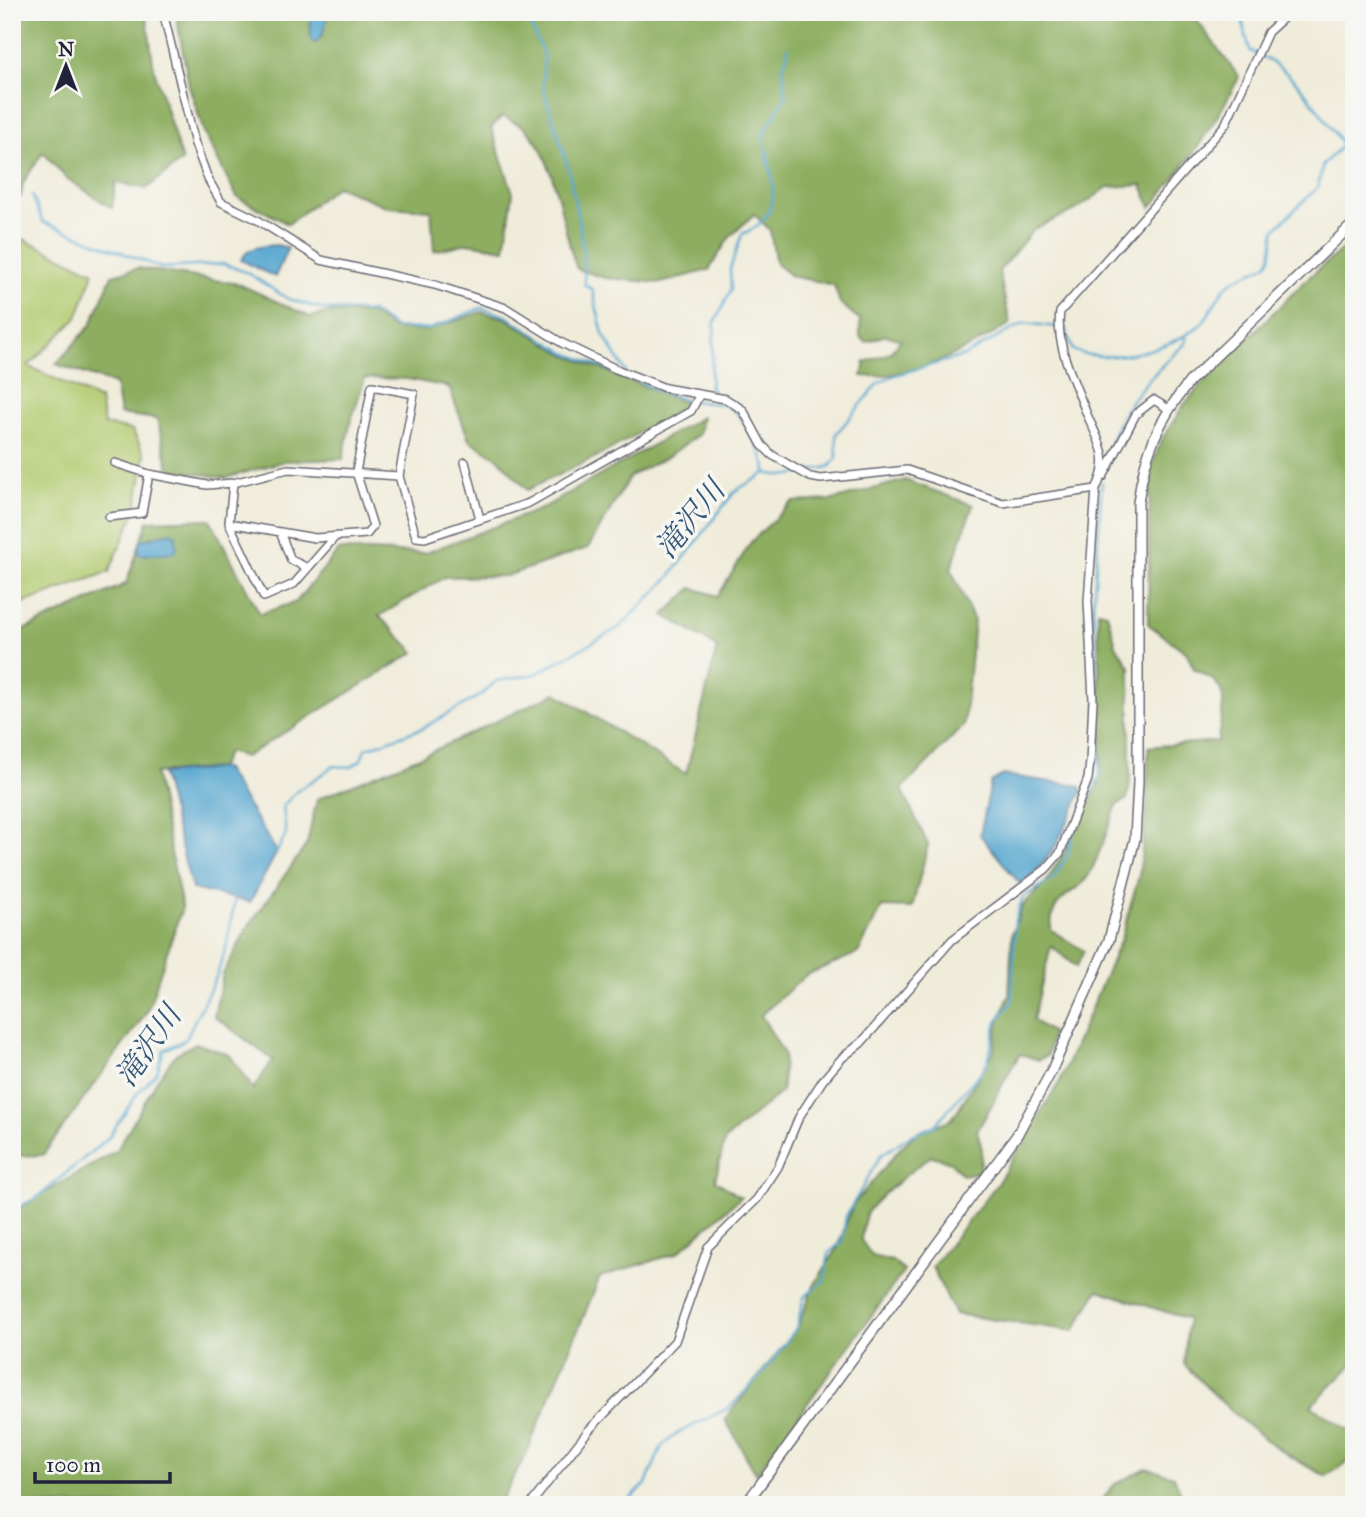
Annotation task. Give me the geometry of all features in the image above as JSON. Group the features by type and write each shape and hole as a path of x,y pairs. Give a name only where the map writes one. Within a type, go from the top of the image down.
{"street":[{"path":"163,12 195,144 221,202 256,219 321,260 435,285 506,308 562,343 616,369 665,387 726,399 743,410 762,445 810,477 907,470 1003,503 1096,489"},
{"path":"1102,477 1102,441 1087,415 1057,333 1060,312 1225,125 1268,32 1290,12"},
{"path":"745,1505 1017,1135 1051,1072 1109,940 1135,839 1138,782 1138,502 1142,467 1153,435 1167,408 1190,380 1354,223"},
{"path":"229,523 315,538 367,534 373,526 356,472 372,386 414,394 399,477 416,537 425,538 529,503 691,411 700,394"},
{"path":"530,1505 588,1431 675,1341 708,1247 757,1199 778,1167 799,1117 823,1080 842,1058 861,1043 952,940 1046,869 1060,853 1088,779 1090,762 1093,700 1088,601 1096,489 1136,414 1154,400 1167,408"},
{"path":"465,462 480,519"},
{"path":"115,463 149,474 207,485 233,483 288,468 399,477"},
{"path":"109,517 142,513 149,474"},
{"path":"233,483 229,523 264,597 294,584 335,537"},
{"path":"280,532 291,560 308,568"}],"green space":[{"path":"12,12 146,12 154,69 182,161 146,189 116,182 112,208 66,178 43,152 23,183 21,196 12,205"},
{"path":"199,12 1179,12 1196,19 1239,77 1199,145 1151,207 1142,185 1108,187 1076,210 1034,229 999,271 1010,324 958,353 920,368 882,376 862,376 865,362 890,353 901,340 886,335 866,342 860,337 860,320 840,303 834,285 791,276 776,264 770,230 754,214 729,238 709,270 661,283 605,278 577,269 558,195 545,158 526,129 502,116 491,128 513,193 505,249 468,243 434,251 431,210 388,207 337,186 288,224 237,197 205,135 189,86 177,19"},
{"path":"12,234 94,272 77,318 28,366 100,400 104,425 132,430 145,455 136,510 109,572 12,607"},
{"path":"1354,239 1354,1363 1311,1406 1354,1433 1353,1450 1349,1460 1326,1476 1285,1453 1249,1427 1184,1364 1188,1319 1098,1290 1074,1331 955,1314 932,1267 997,1184 1060,1081 1121,939 1139,876 1147,809 1148,747 1218,741 1223,707 1221,690 1207,676 1194,669 1187,653 1148,624 1150,472 1161,441 1183,406 1201,385 1307,279"},
{"path":"138,268 239,284 310,317 331,312 371,314 394,329 429,330 481,312 505,318 566,355 689,404 604,453 527,490 499,459 469,440 449,387 407,379 365,378 350,424 343,459 285,461 226,478 169,469 157,419 120,414 115,384 56,364 91,325 112,275"},
{"path":"702,417 699,434 669,456 630,476 588,548 506,576 445,577 379,616 415,652 245,757 228,752 219,768 155,773 182,908 147,1012 43,1155 12,1156 12,635 126,584 148,521 210,519 260,614 296,602 339,550 425,553 541,509"},
{"path":"905,480 973,505 951,569 974,621 964,725 902,789 928,845 912,908 882,907 858,953 806,975 761,1015 784,1054 782,1091 725,1140 715,1180 741,1197 677,1253 600,1277 527,1452 499,1505 12,1505 12,1212 117,1150 157,1080 176,1054 196,1043 230,1055 253,1089 273,1060 214,1016 223,974 246,930 307,844 317,799 422,756 556,693 686,774 717,647 664,615 692,588 718,596 751,542 792,502 833,500"},
{"path":"1098,611 1107,613 1116,645 1130,667 1130,784 1127,799 1117,805 1090,873 1085,881 1065,896 1055,908 1051,930 1084,951 1076,967 1051,946 1033,1020 1052,1033 1048,1055 1039,1060 1020,1054 1014,1063 977,1131 982,1149 980,1172 962,1175 951,1162 932,1156 871,1207 861,1240 872,1256 892,1261 904,1271 756,1474 725,1419 797,1328 814,1285 837,1249 853,1205 902,1146 918,1132 952,1119 993,1053 998,1024 1009,996 1012,933 1023,905 1047,881 1098,786 1101,766"},
{"path":"1146,1468 1174,1476 1185,1505 1098,1505 1115,1484"}],"water":[{"path":"310,12 324,12 327,18 322,36 315,43 311,40"},
{"path":"277,245 288,248 275,277 241,260 252,249"},
{"path":"170,532 175,534 175,552 138,553 140,541"},
{"path":"224,768 277,852 250,902 192,889 162,774"},
{"path":"1003,775 1080,786 1082,791 1050,854 1032,875 1020,884 980,835 991,782"}],"waterway":[{"path":"1240,12 1250,51 1280,68 1303,90 1343,145"},
{"path":"530,23 544,56 543,88 568,167 582,238 585,285 592,289 603,334 626,372"},
{"path":"714,396 710,386 715,322 731,290 730,269 742,234 757,226 771,205 772,178 763,134 786,96 783,68 789,47"},
{"name":"滝沢川","path":"277,852 286,834 283,806 297,791 334,766 351,767 361,760 365,749 423,728 481,695 496,681 536,674 620,627 668,579 735,491 766,473 790,475 829,467 837,458 836,434 879,383 895,375 964,356 1024,323 1065,328 1073,350 1087,355 1103,356 1139,352 1174,341 1189,333 1205,320 1229,284 1267,264 1271,258 1275,229 1318,187 1323,164 1343,145 1354,140"},
{"path":"32,195 43,222 162,268 224,264 248,273 288,299 323,309 372,312 396,328 430,329 481,308 506,316 566,353 613,371"},
{"path":"1107,458 1126,409 1136,394 1186,343 1186,335"},
{"path":"639,382 675,397 731,408 746,426 762,457 766,472"},
{"path":"624,1505 646,1484 662,1446 678,1433 729,1408 763,1373 796,1329 804,1297 824,1281 829,1253 842,1242 846,1216 881,1155 908,1137 935,1125 987,1065 997,1021 1012,1002 1015,920 1023,897 1053,879 1068,854 1076,820 1100,776 1093,609 1102,482"},
{"name":"滝沢川","path":"12,1210 38,1197 108,1138 137,1094 157,1072 164,1050 185,1040 217,975 227,944 235,898"}]}
